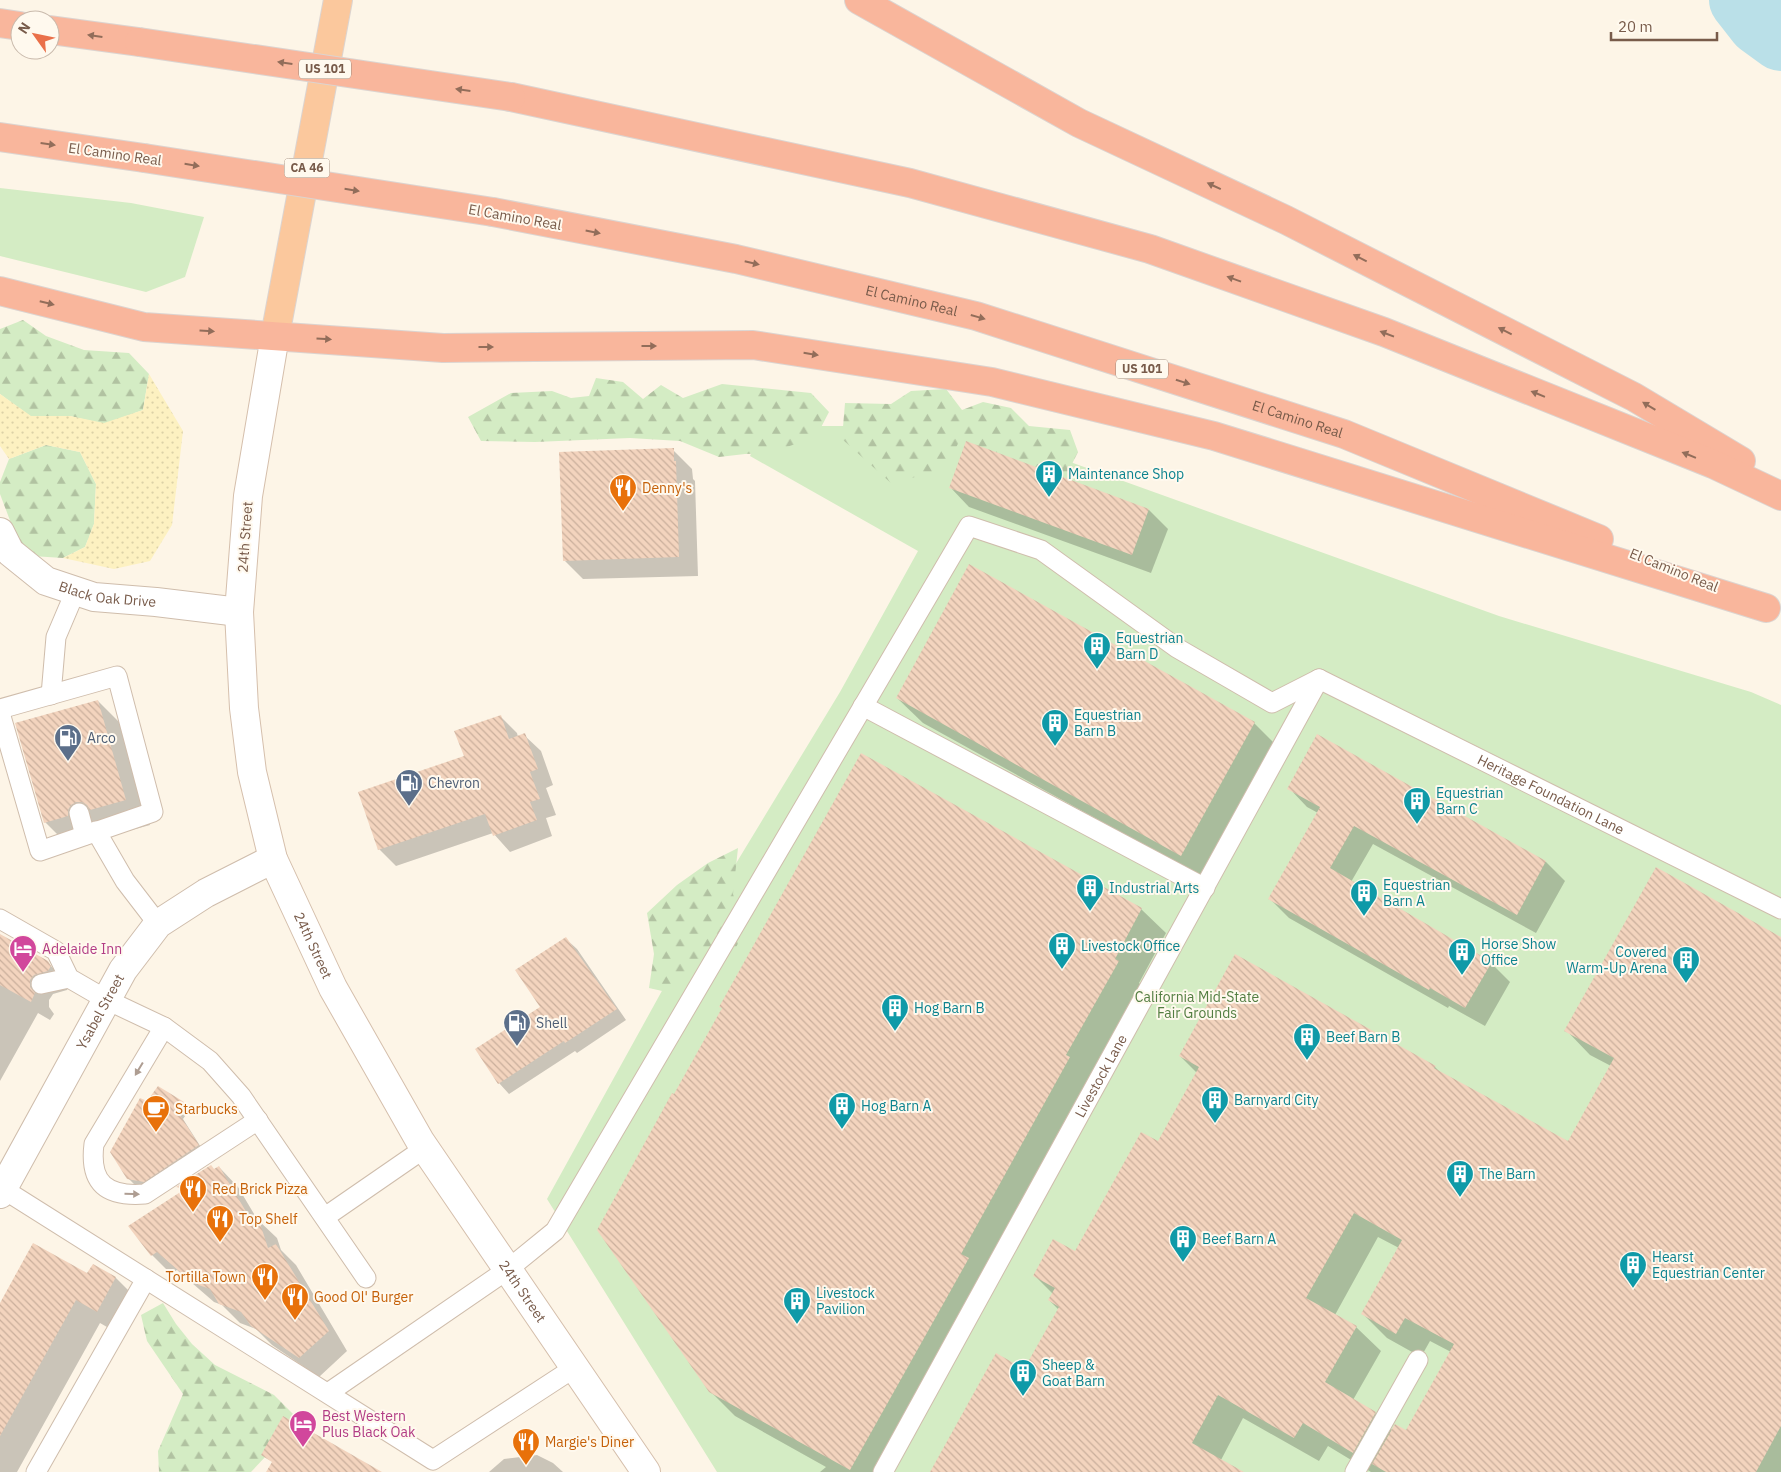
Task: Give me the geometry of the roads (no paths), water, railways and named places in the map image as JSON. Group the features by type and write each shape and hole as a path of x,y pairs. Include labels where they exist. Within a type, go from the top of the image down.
{"highway":[{"name":"CA 46","path":"276,336 338,0"},
{"path":"858,0 1079,123 1286,220 1634,397 1781,485"},
{"name":"US 101","path":"60,31 511,97 910,182 1150,249 1384,332 1713,464 1781,496"},
{"name":"El Camino Real","path":"0,137 493,212 736,260 976,316 1344,434 1774,612"},
{"path":"0,291 144,327 443,348 753,345 992,382 1214,436 1774,612"}],"main road":[{"name":"24th Street","path":"276,336 248,496 240,612 244,708 252,772 273,859 333,988 425,1148 646,1472"},
{"name":"Black Oak Drive","path":"0,532 10,552 46,581 94,596 240,612"},
{"name":"Ysabel Street","path":"2,1192 123,970 158,924 206,893 273,859"}],"lane":[{"path":"328,1393 507,1270 555,1231 969,526 1041,550 1177,648 1272,703 1319,679"},
{"path":"50,701 56,636 76,590"},
{"path":"0,709 50,701 117,676 153,812 40,851 0,713"},
{"name":"Livestock Lane","path":"883,1472 1319,679"},
{"name":"Heritage Foundation Lane","path":"1319,679 1781,909"},
{"path":"863,706 1205,888"},
{"path":"79,813 125,881 158,924"},
{"path":"0,920 56,951 69,978 107,1000 164,1027 210,1061 241,1096 366,1278"},
{"path":"41,984 69,978"},
{"path":"164,1027 94,1144 92,1158 95,1173 102,1184 113,1193 145,1194 258,1120"},
{"path":"325,1217 425,1148"},
{"path":"2,1192 146,1279 328,1393 434,1466 574,1368"},
{"path":"36,1472 146,1279"},
{"path":"1355,1472 1418,1360"}],"waterway":[{"path":"1741,0 1759,23 1781,39"}],"place":[{"name":"Maintenance Shop","path":"1049,498"},
{"name":"Denny's","path":"623,512"},
{"name":"Equestrian Barn D","path":"1097,670"},
{"name":"Equestrian Barn B","path":"1055,747"},
{"name":"Arco","path":"68,762"},
{"name":"Chevron","path":"409,807"},
{"name":"Equestrian Barn C","path":"1417,825"},
{"name":"Industrial Arts","path":"1090,912"},
{"name":"Equestrian Barn A","path":"1364,917"},
{"name":"Livestock Office","path":"1062,970"},
{"name":"Adelaide Inn","path":"23,973"},
{"name":"Horse Show Office","path":"1462,976"},
{"name":"Covered Warm-Up Arena","path":"1686,984"},
{"name":"Hog Barn B","path":"895,1032"},
{"name":"Shell","path":"517,1047"},
{"name":"Beef Barn B","path":"1307,1061"},
{"name":"Barnyard City","path":"1215,1124"},
{"name":"Hog Barn A","path":"842,1130"},
{"name":"Starbucks","path":"156,1133"},
{"name":"The Barn","path":"1460,1198"},
{"name":"Red Brick Pizza","path":"193,1213"},
{"name":"Top Shelf","path":"220,1243"},
{"name":"Beef Barn A","path":"1183,1263"},
{"name":"Hearst Equestrian Center","path":"1633,1289"},
{"name":"Tortilla Town","path":"265,1301"},
{"name":"Good Ol' Burger","path":"295,1321"},
{"name":"Livestock Pavilion","path":"797,1325"},
{"name":"Sheep & Goat Barn","path":"1023,1397"},
{"name":"Best Western Plus Black Oak","path":"303,1448"},
{"name":"Margie's Diner","path":"526,1466"}],"park label":[{"name":"California Mid-State Fair Grounds","path":"1197,1006"}]}
